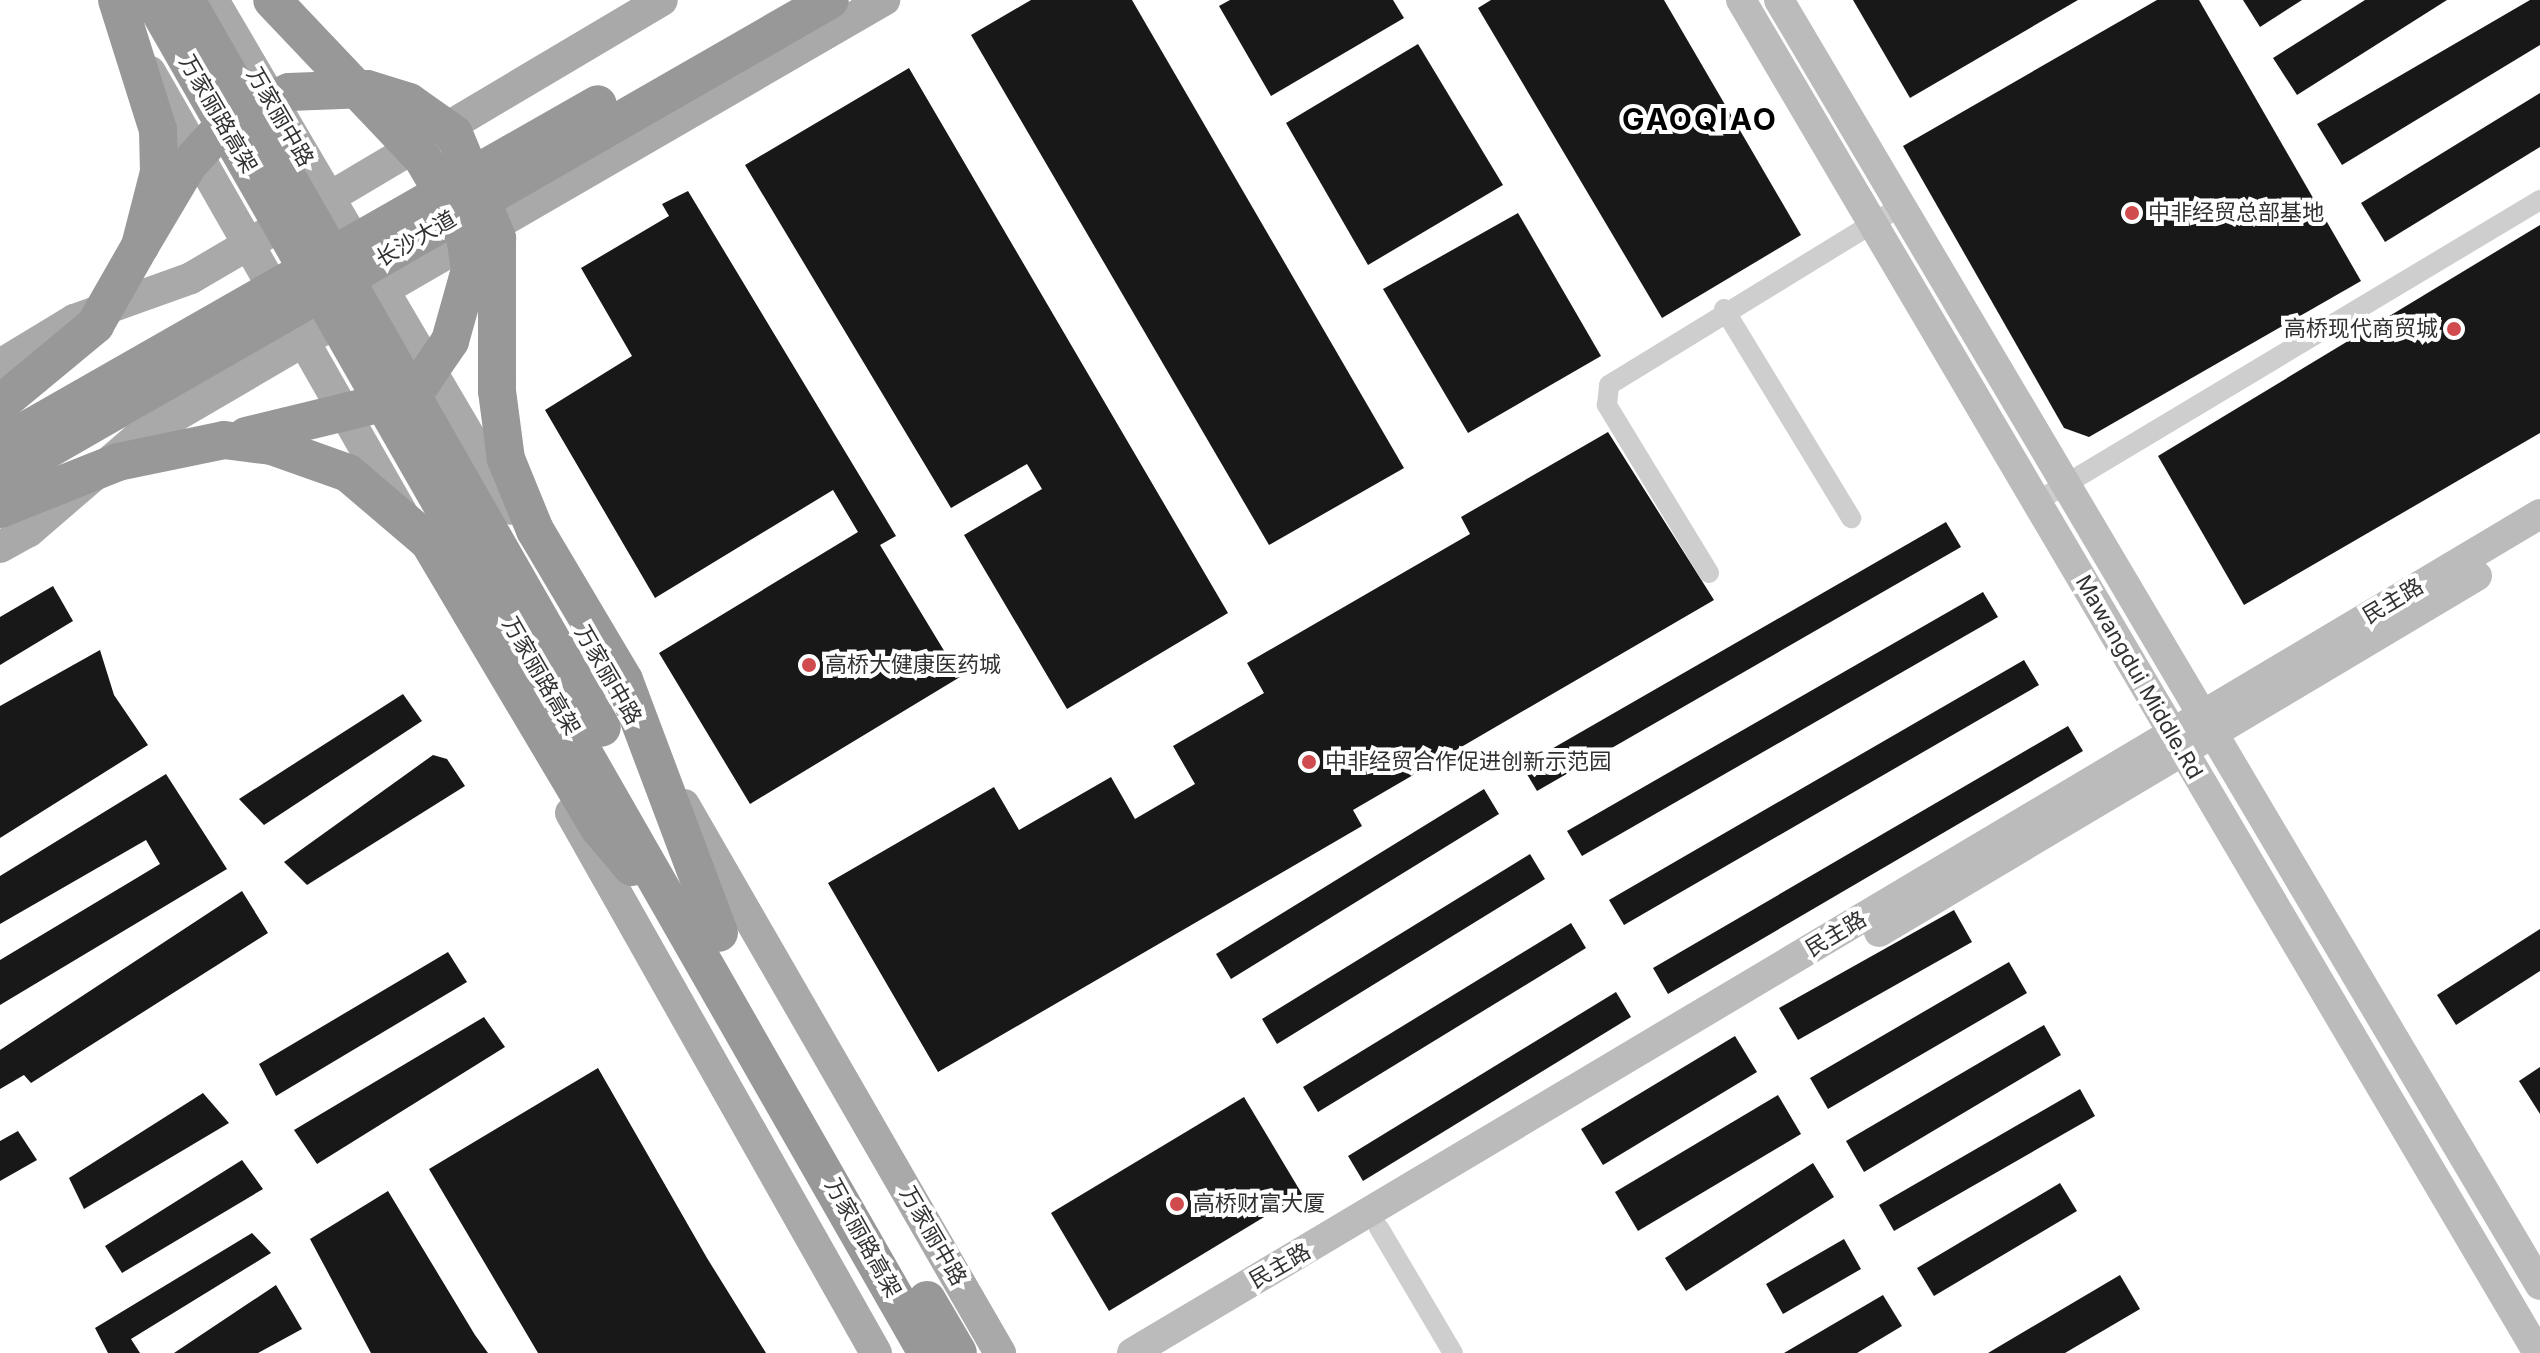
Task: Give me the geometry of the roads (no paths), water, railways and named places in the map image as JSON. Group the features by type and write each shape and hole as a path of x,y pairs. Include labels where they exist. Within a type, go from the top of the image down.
{"highway":[{"path":"117,0 158,130 159,172 140,246"},
{"name":"万家丽路高架","path":"153,0 708,939 958,1353"},
{"name":"万家丽路高架","path":"186,0 708,939 927,1353"},
{"path":"0,509 118,462 399,399 450,341 470,270 464,229 423,159 272,0"},
{"name":"长沙大道","path":"0,445 782,0"},
{"name":"长沙大道","path":"0,477 830,0"},
{"path":"0,404 95,325 188,165 218,132 243,112 289,92 367,89 409,102 454,134 497,238 497,391 506,459 535,530 624,680 708,939"},
{"path":"224,440 272,446 348,473 429,542 599,828 708,939"}],"main road":[{"path":"109,0 876,1353"},
{"name":"万家丽中路","path":"213,0 328,199 384,288 1000,1353"},
{"path":"0,365 74,320 191,278 662,0"},
{"path":"0,547 29,531 136,439 305,342 384,288 884,0"}],"street":[{"name":"Mawangdui Middle.Rd","path":"1741,0 2538,1353"},
{"name":"Mawangdui Middle.Rd","path":"1779,0 2205,726 2540,1285"},
{"path":"2036,502 2540,200"},
{"path":"1709,573 1605,394 1623,371 1899,207"},
{"path":"1724,309 1851,518"},
{"name":"民主路","path":"2205,726 2540,514"},
{"name":"民主路","path":"1132,1353 2177,742 2540,537"},
{"name":"民主路","path":"1168,1353 2177,742"},
{"path":"1379,1228 1453,1353"}],"place":[{"name":"中非经贸总部基地","path":"2132,213"},
{"name":"高桥现代商贸城","path":"2454,329"},
{"name":"高桥大健康医药城","path":"809,665"},
{"name":"中非经贸合作促进创新示范园","path":"1309,762"},
{"name":"高桥财富大厦","path":"1177,1204"}],"district":[{"name":"GAOQIAO","path":"1700,119"}]}
